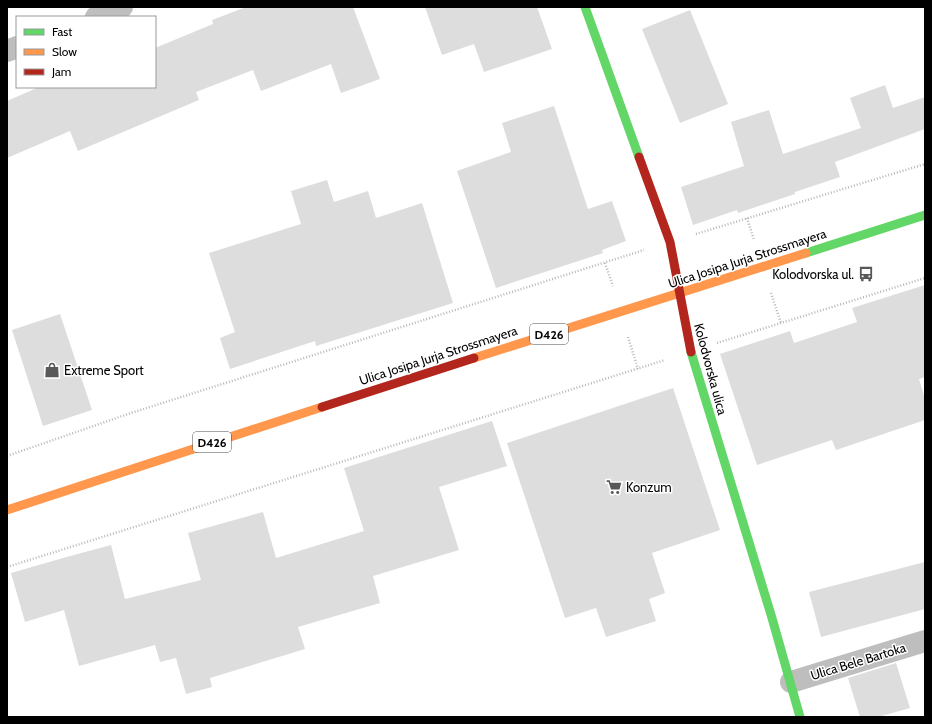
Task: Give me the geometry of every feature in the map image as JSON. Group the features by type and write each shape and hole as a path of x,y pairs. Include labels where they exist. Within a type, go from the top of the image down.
{"main road":[{"name":"Kolodvorska ulica","path":"584,7 670,242 691,352 791,682 800,717"},
{"name":"Ulica Josipa Jurja Strossmayera","path":"7,510 318,408 925,215"}],"street":[{"path":"99,16 122,7"},
{"name":"Ulica Bele Bartoka","path":"791,682 925,641"}],"path":[{"path":"7,456 131,413 670,242 925,164"},
{"path":"7,567 925,278"}],"building":[{"path":"246,7 353,7 380,79 341,93 331,64 261,91 253,70 196,92 199,100 78,151 70,131 7,158 7,101 37,88 156,88 156,48 213,24 212,20"},
{"path":"425,7 537,7 552,49 484,72 474,44 442,55"},
{"path":"690,10 728,104 680,123 642,29"},
{"path":"885,85 893,108 925,97 925,129 835,162 840,177 738,213 737,210 693,225 681,187 744,166 731,122 769,110 783,154 861,128 850,98"},
{"path":"554,106 588,209 612,201 626,241 602,250 603,253 496,288 457,171 511,152 502,123"},
{"path":"327,180 334,202 368,191 376,218 422,203 453,303 316,346 315,341 230,369 220,338 235,332 209,253 301,224 291,191"},
{"path":"925,285 925,377 919,379 925,399 925,420 836,450 832,440 757,465 720,354 790,331 794,343 857,322 852,308"},
{"name":"Extreme Sport","path":"60,314 92,410 43,426 12,330"},
{"name":"Konzum","path":"673,388 720,530 652,553 665,593 649,599 656,621 606,637 596,608 565,618 507,443"},
{"path":"492,421 507,466 439,487 459,550 373,576 380,603 298,627 305,649 210,678 212,687 186,694 176,658 160,662 155,645 79,666 64,610 25,622 11,573 111,545 125,599 201,580 188,533 263,512 276,558 364,531 344,468"},
{"path":"925,562 925,609 821,637 809,592"},
{"path":"896,663 910,708 878,717 860,717 848,678"}],"traffic: fast":[{"path":"585,7 639,157"},
{"path":"806,253 925,215"},
{"path":"691,352 772,618 800,717"}],"traffic: slow":[{"path":"474,358 806,253"},
{"path":"7,510 322,407"}],"traffic: jam":[{"path":"639,157 670,242 691,352"},
{"path":"322,407 474,358"}],"place":[{"name":"Kolodvorska ul.","path":"866,274"},
{"name":"Extreme Sport","path":"52,370"},
{"name":"Konzum","path":"614,487"}]}
